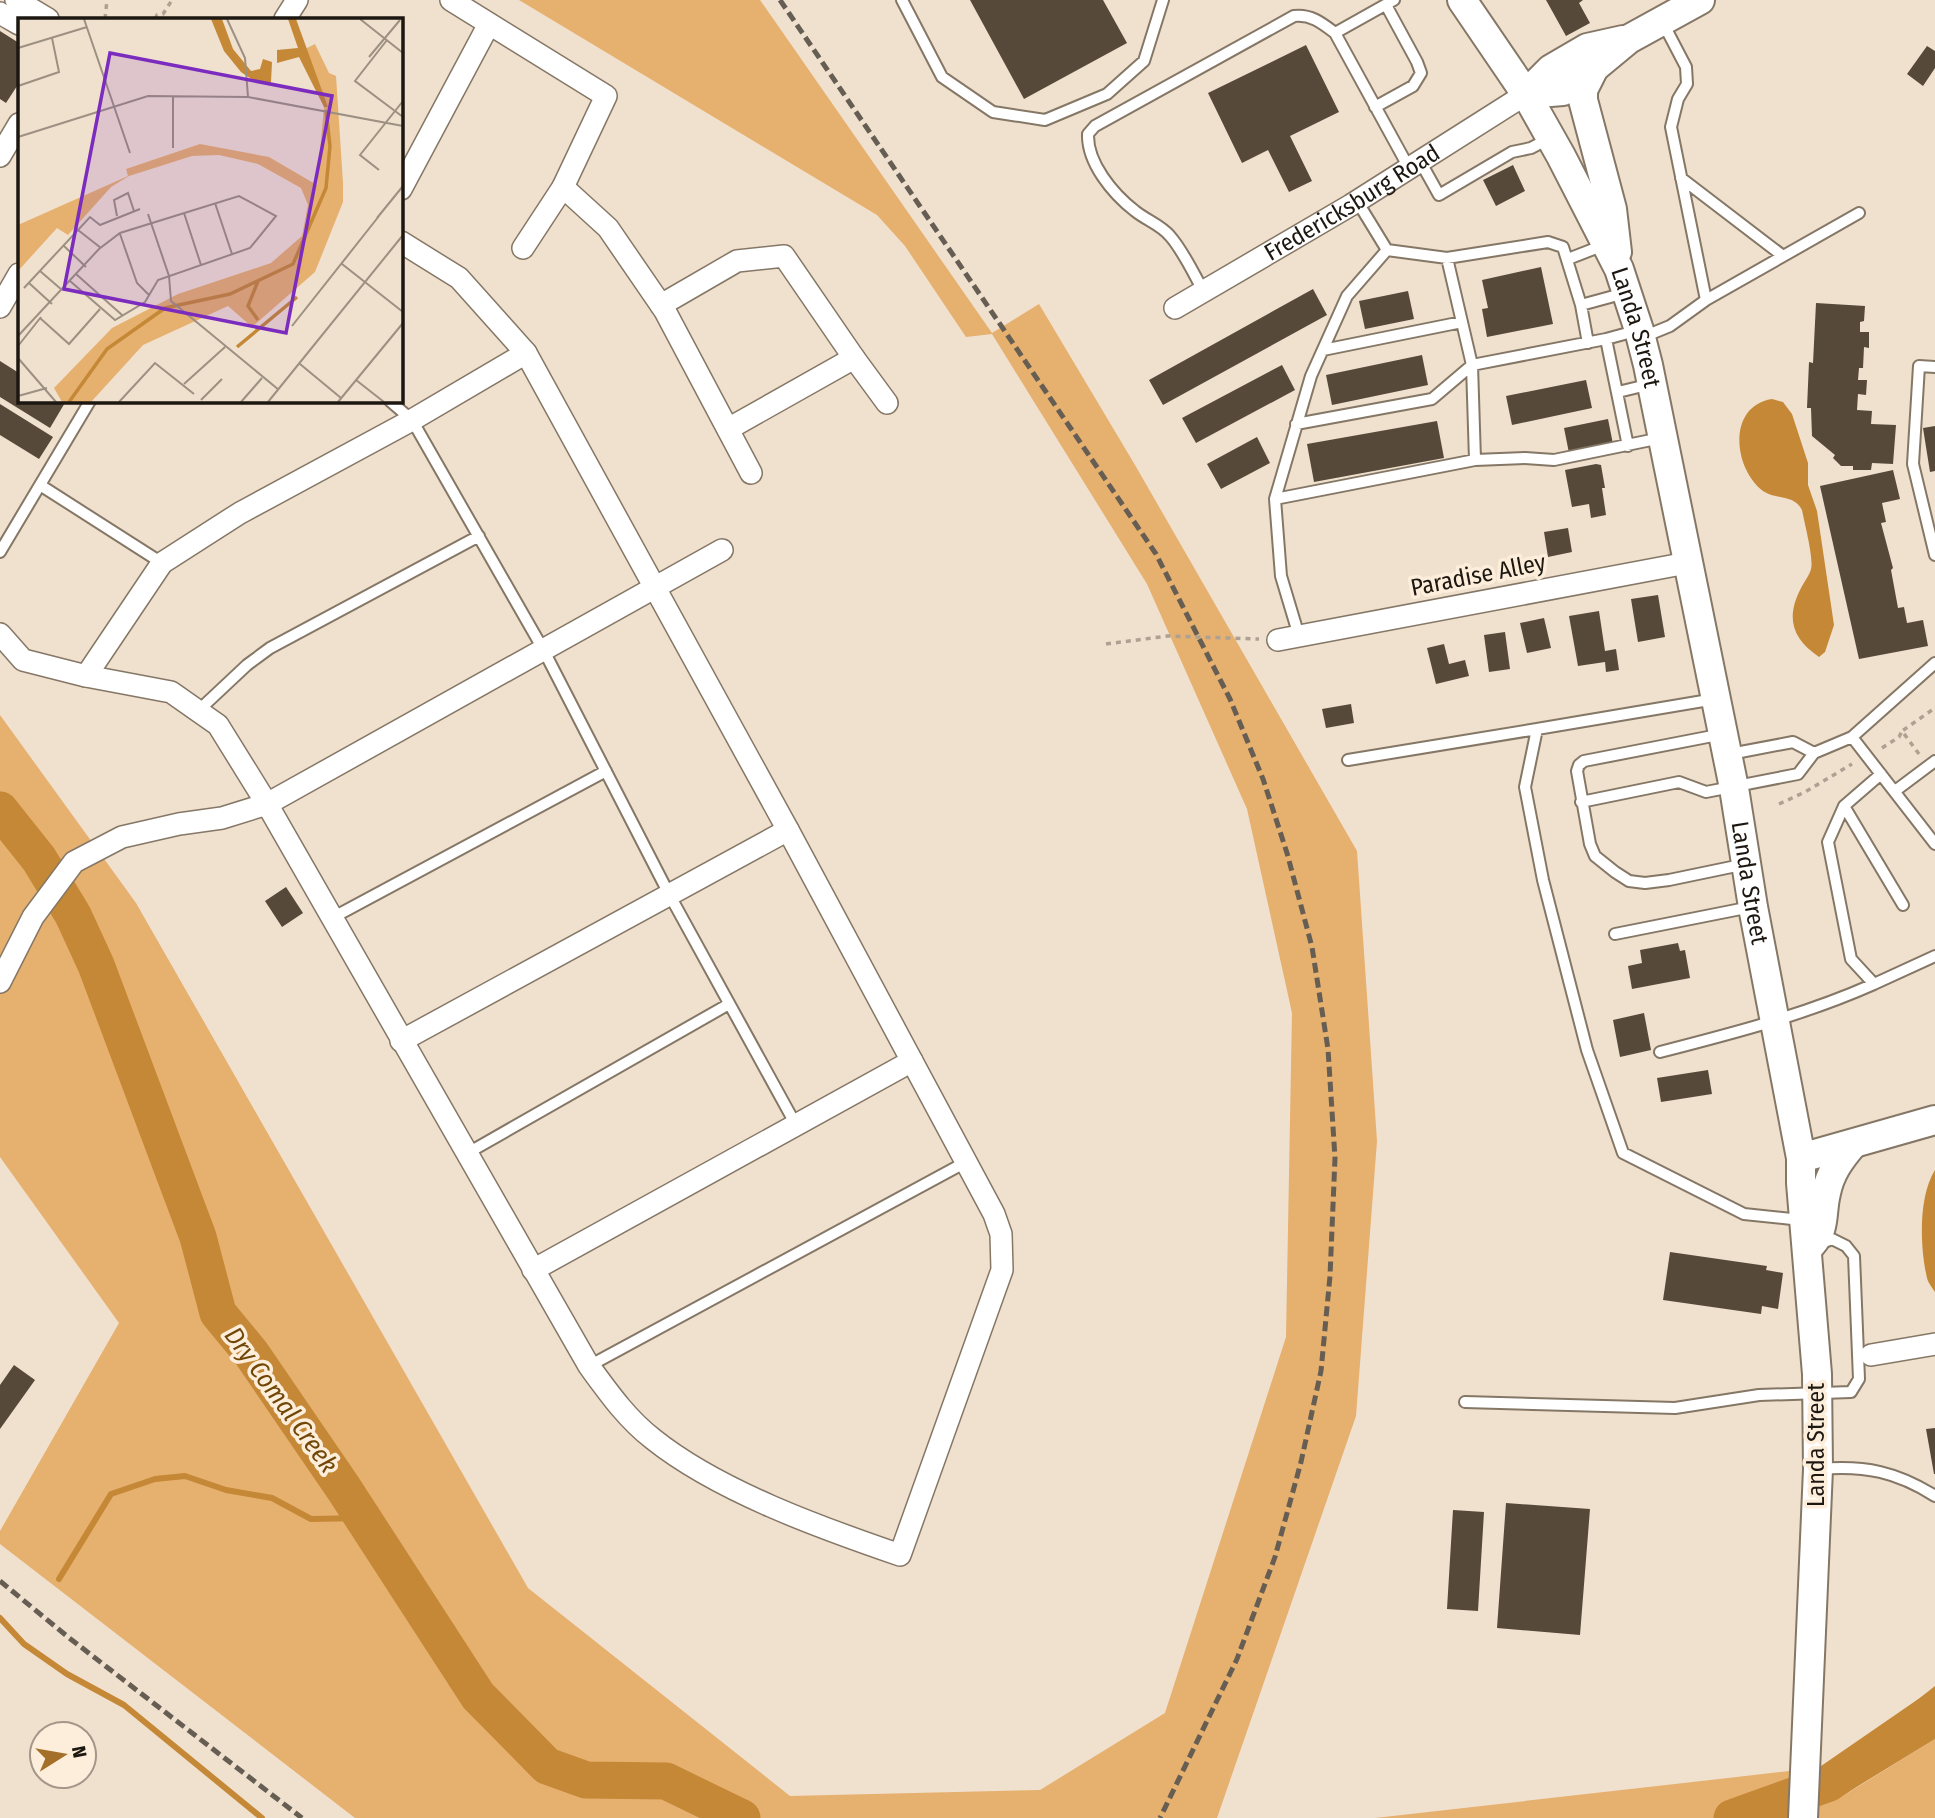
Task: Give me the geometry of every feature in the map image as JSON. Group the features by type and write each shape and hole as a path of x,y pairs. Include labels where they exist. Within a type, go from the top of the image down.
{"main road":[{"name":"Landa Street","path":"1462,0 1525,94 1617,262 1640,334 1734,788 1753,907 1801,1158 1817,1394 1818,1469 1803,1818"},
{"name":"Fredericksburg Road","path":"1525,94 1563,90 1629,39 1700,0"},
{"name":"Fredericksburg Road","path":"1525,94 1551,69 1587,48 1629,39"},
{"path":"1594,68 1583,90 1583,100 1607,187 1617,262"},
{"path":"1801,1158 1935,1119"},
{"path":"1806,1250 1820,1235 1825,1195 1834,1167 1853,1144"}],"street":[{"path":"16,0 46,18"},
{"path":"286,18 297,0"},
{"path":"451,0 606,96 563,187 523,248"},
{"path":"0,13 18,23"},
{"path":"402,187 489,24"},
{"name":"Fredericksburg Road","path":"1175,308 1357,201 1525,94"},
{"path":"0,156 18,126"},
{"path":"563,187 608,228 661,305 751,473"},
{"path":"0,634 23,660 86,676 171,692 218,725 267,804 589,1366 613,1400 652,1438 699,1470 828,1528 900,1555 1002,1270 1001,1234 994,1214 788,830 526,353 459,278 402,243"},
{"path":"661,305 737,261 783,256 887,403"},
{"path":"0,307 18,276"},
{"path":"86,676 162,563 240,513 412,420 526,353"},
{"path":"728,429 854,358"},
{"path":"0,982 33,917 74,862 122,837 222,818 267,804 722,550"},
{"name":"Paradise Alley","path":"1288,638 1687,563"},
{"path":"401,1041 788,830"},
{"path":"533,1270 912,1061"},
{"path":"1871,1354 1935,1344"}],"lane":[{"path":"902,0 942,77 993,113 1045,120 1107,94 1144,61 1163,0"},
{"path":"1335,33 1390,2 1421,73 1413,86 1375,107"},
{"path":"1204,292 1169,234 1136,212 1116,194 1087,145 1088,134 1095,126 1294,16 1311,17 1335,33 1375,107 1438,195 1512,152 1531,148 1550,137"},
{"path":"1663,22 1686,67 1686,84 1678,99 1671,127 1706,300"},
{"path":"1681,178 1783,256"},
{"path":"1357,201 1387,250"},
{"path":"1296,424 1432,399 1472,365 1670,326 1706,300 1859,213"},
{"path":"1387,250 1447,258 1548,242 1563,247 1581,304 1588,343"},
{"path":"1288,638 1275,499 1311,376 1323,349 1348,296 1387,250"},
{"path":"1447,258 1472,365 1475,460"},
{"path":"1568,258 1617,262"},
{"path":"1581,304 1617,262"},
{"path":"1323,349 1462,322"},
{"path":"1606,339 1628,446"},
{"path":"1935,367 1919,366 1913,464 1935,555"},
{"path":"1618,392 1651,384"},
{"path":"0,552 89,402"},
{"path":"391,402 412,420 543,649 669,894 796,1125"},
{"path":"1275,499 1475,460 1554,460 1663,438"},
{"path":"40,485 162,563"},
{"path":"198,711 247,665 270,648 478,536"},
{"path":"1581,802 1679,782 1706,792 1798,774 1814,753 1852,737 1935,663"},
{"path":"1348,760 1715,699"},
{"path":"1537,729 1525,787 1543,880 1587,1050 1623,1153 1744,1214 1804,1220"},
{"path":"1852,737 1935,844"},
{"path":"1746,864 1669,880 1645,883 1629,881 1595,856 1581,802 1577,771 1579,765 1584,761 1725,744 1793,742 1814,753"},
{"path":"1895,791 1935,761"},
{"path":"332,918 606,771"},
{"path":"1874,984 1851,959 1828,842 1844,806 1881,774"},
{"path":"1844,806 1903,905"},
{"path":"1615,934 1753,907"},
{"path":"1660,1052 1775,1022 1828,1004 1935,956"},
{"path":"466,1154 729,1004"},
{"path":"589,1366 966,1162"},
{"path":"1465,1402 1675,1408 1759,1395 1851,1392 1859,1379 1854,1256 1846,1246 1832,1240 1806,1250"},
{"path":"1818,1469 1849,1466 1881,1470 1935,1496"}],"path":[{"path":"105,18 107,0"},
{"path":"156,18 157,15 163,15 172,0"},
{"path":"1106,644 1168,636 1288,638"},
{"path":"1882,748 1935,708"},
{"path":"1902,731 1919,754"},
{"path":"1779,804 1852,764"}],"shaded area":[{"path":"519,0 760,0 992,333 1039,304 1357,851 1377,1141 1356,1416 1217,1818 355,1818 0,1544 0,1531 119,1323 0,1157 0,715 136,903 528,1588 790,1796 1040,1790 1165,1713 1286,1337 1292,1013 1247,809 1147,584 992,334 966,337 905,246 877,215"},
{"path":"1772,399 1783,402 1792,414 1808,463 1808,485 1817,511 1834,625 1825,652 1819,657 1802,642 1793,618 1796,599 1812,564 1802,510 1790,499 1763,491 1745,468 1741,454 1741,425 1747,413 1757,404"},
{"path":"1935,1170 1935,1292 1927,1278 1922,1223 1929,1181"},
{"path":"1935,1686 1935,1739 1840,1797 1834,1766"},
{"path":"1935,1739 1935,1818 1375,1818 1834,1766 1841,1797"}],"building":[{"path":"970,0 1103,0 1127,43 1024,99"},
{"path":"1546,0 1583,0 1579,3 1590,23 1566,36"},
{"path":"0,31 18,42 18,85 6,103 0,99"},
{"path":"1306,45 1339,112 1290,136 1312,181 1289,192 1268,150 1242,163 1208,93"},
{"path":"1927,46 1935,51 1935,68 1923,86 1907,74"},
{"path":"1513,165 1525,191 1496,206 1483,180"},
{"path":"1541,267 1553,324 1487,337 1482,309 1488,308 1482,280"},
{"path":"1313,289 1327,315 1163,405 1149,380"},
{"path":"1408,291 1414,319 1365,329 1359,301"},
{"path":"1816,303 1865,306 1860,332 1869,332 1869,348 1864,347 1863,368 1859,368 1858,380 1867,380 1866,395 1858,394 1857,410 1872,411 1871,424 1896,425 1893,464 1872,463 1871,470 1853,470 1853,466 1841,466 1833,458 1835,455 1812,436 1811,408 1807,408 1809,362 1813,363"},
{"path":"1422,355 1428,385 1332,405 1326,375"},
{"path":"0,361 18,372 18,402 65,402 50,428 0,397"},
{"path":"1282,365 1295,390 1196,443 1182,418"},
{"path":"1586,380 1592,408 1512,425 1506,396"},
{"path":"0,404 53,437 39,459 0,435"},
{"path":"1608,419 1613,444 1569,453 1564,428"},
{"path":"1437,421 1444,458 1314,482 1307,444"},
{"path":"1935,426 1935,471 1930,472 1923,428"},
{"path":"1257,437 1270,463 1221,489 1207,464"},
{"path":"1601,465 1606,515 1591,518 1589,504 1572,507 1565,470"},
{"path":"1893,470 1900,499 1882,503 1886,522 1881,523 1893,568 1891,570 1898,608 1904,607 1907,623 1923,620 1928,646 1859,659 1820,486"},
{"path":"1568,528 1572,552 1548,557 1544,532"},
{"path":"1658,595 1665,637 1638,642 1631,599"},
{"path":"1599,611 1605,651 1616,649 1619,670 1606,672 1605,662 1578,666 1569,616"},
{"path":"1544,618 1551,648 1527,653 1520,623"},
{"path":"1505,632 1510,669 1489,672 1484,635"},
{"path":"1444,644 1449,664 1465,660 1469,676 1436,684 1427,648"},
{"path":"1351,704 1354,723 1326,728 1322,709"},
{"path":"286,887 303,913 282,927 265,901"},
{"path":"1678,943 1680,951 1685,950 1690,978 1632,989 1628,966 1642,963 1640,950"},
{"path":"1644,1013 1651,1050 1620,1057 1613,1020"},
{"path":"1708,1070 1712,1094 1661,1102 1657,1078"},
{"path":"1670,1252 1767,1266 1766,1270 1783,1273 1778,1309 1762,1306 1761,1314 1663,1300"},
{"path":"14,1365 35,1380 0,1429 0,1385"},
{"path":"1935,1428 1935,1474 1934,1474 1926,1429"},
{"path":"1506,1503 1590,1509 1580,1635 1497,1628"},
{"path":"1453,1510 1484,1512 1478,1611 1447,1609"}],"waterway":[{"name":"Dry Comal Creek","path":"0,810 39,859 73,915 96,965 198,1237 218,1313 251,1353 344,1489 478,1696 547,1766 586,1780 666,1781 742,1818"},
{"path":"59,1579 111,1494 155,1479 185,1476 226,1490 272,1498 311,1519 364,1518"},
{"path":"0,1618 24,1644 67,1674 124,1705 262,1818"},
{"name":"Dry Comal Creek","path":"1732,1818 1829,1783 1935,1710"}],"railway":[{"path":"780,0 1156,554 1230,699 1263,779 1287,853 1312,947 1328,1049 1335,1158 1330,1276 1321,1371 1301,1462 1275,1557 1237,1659 1160,1818"},
{"path":"0,1581 302,1818"}]}
